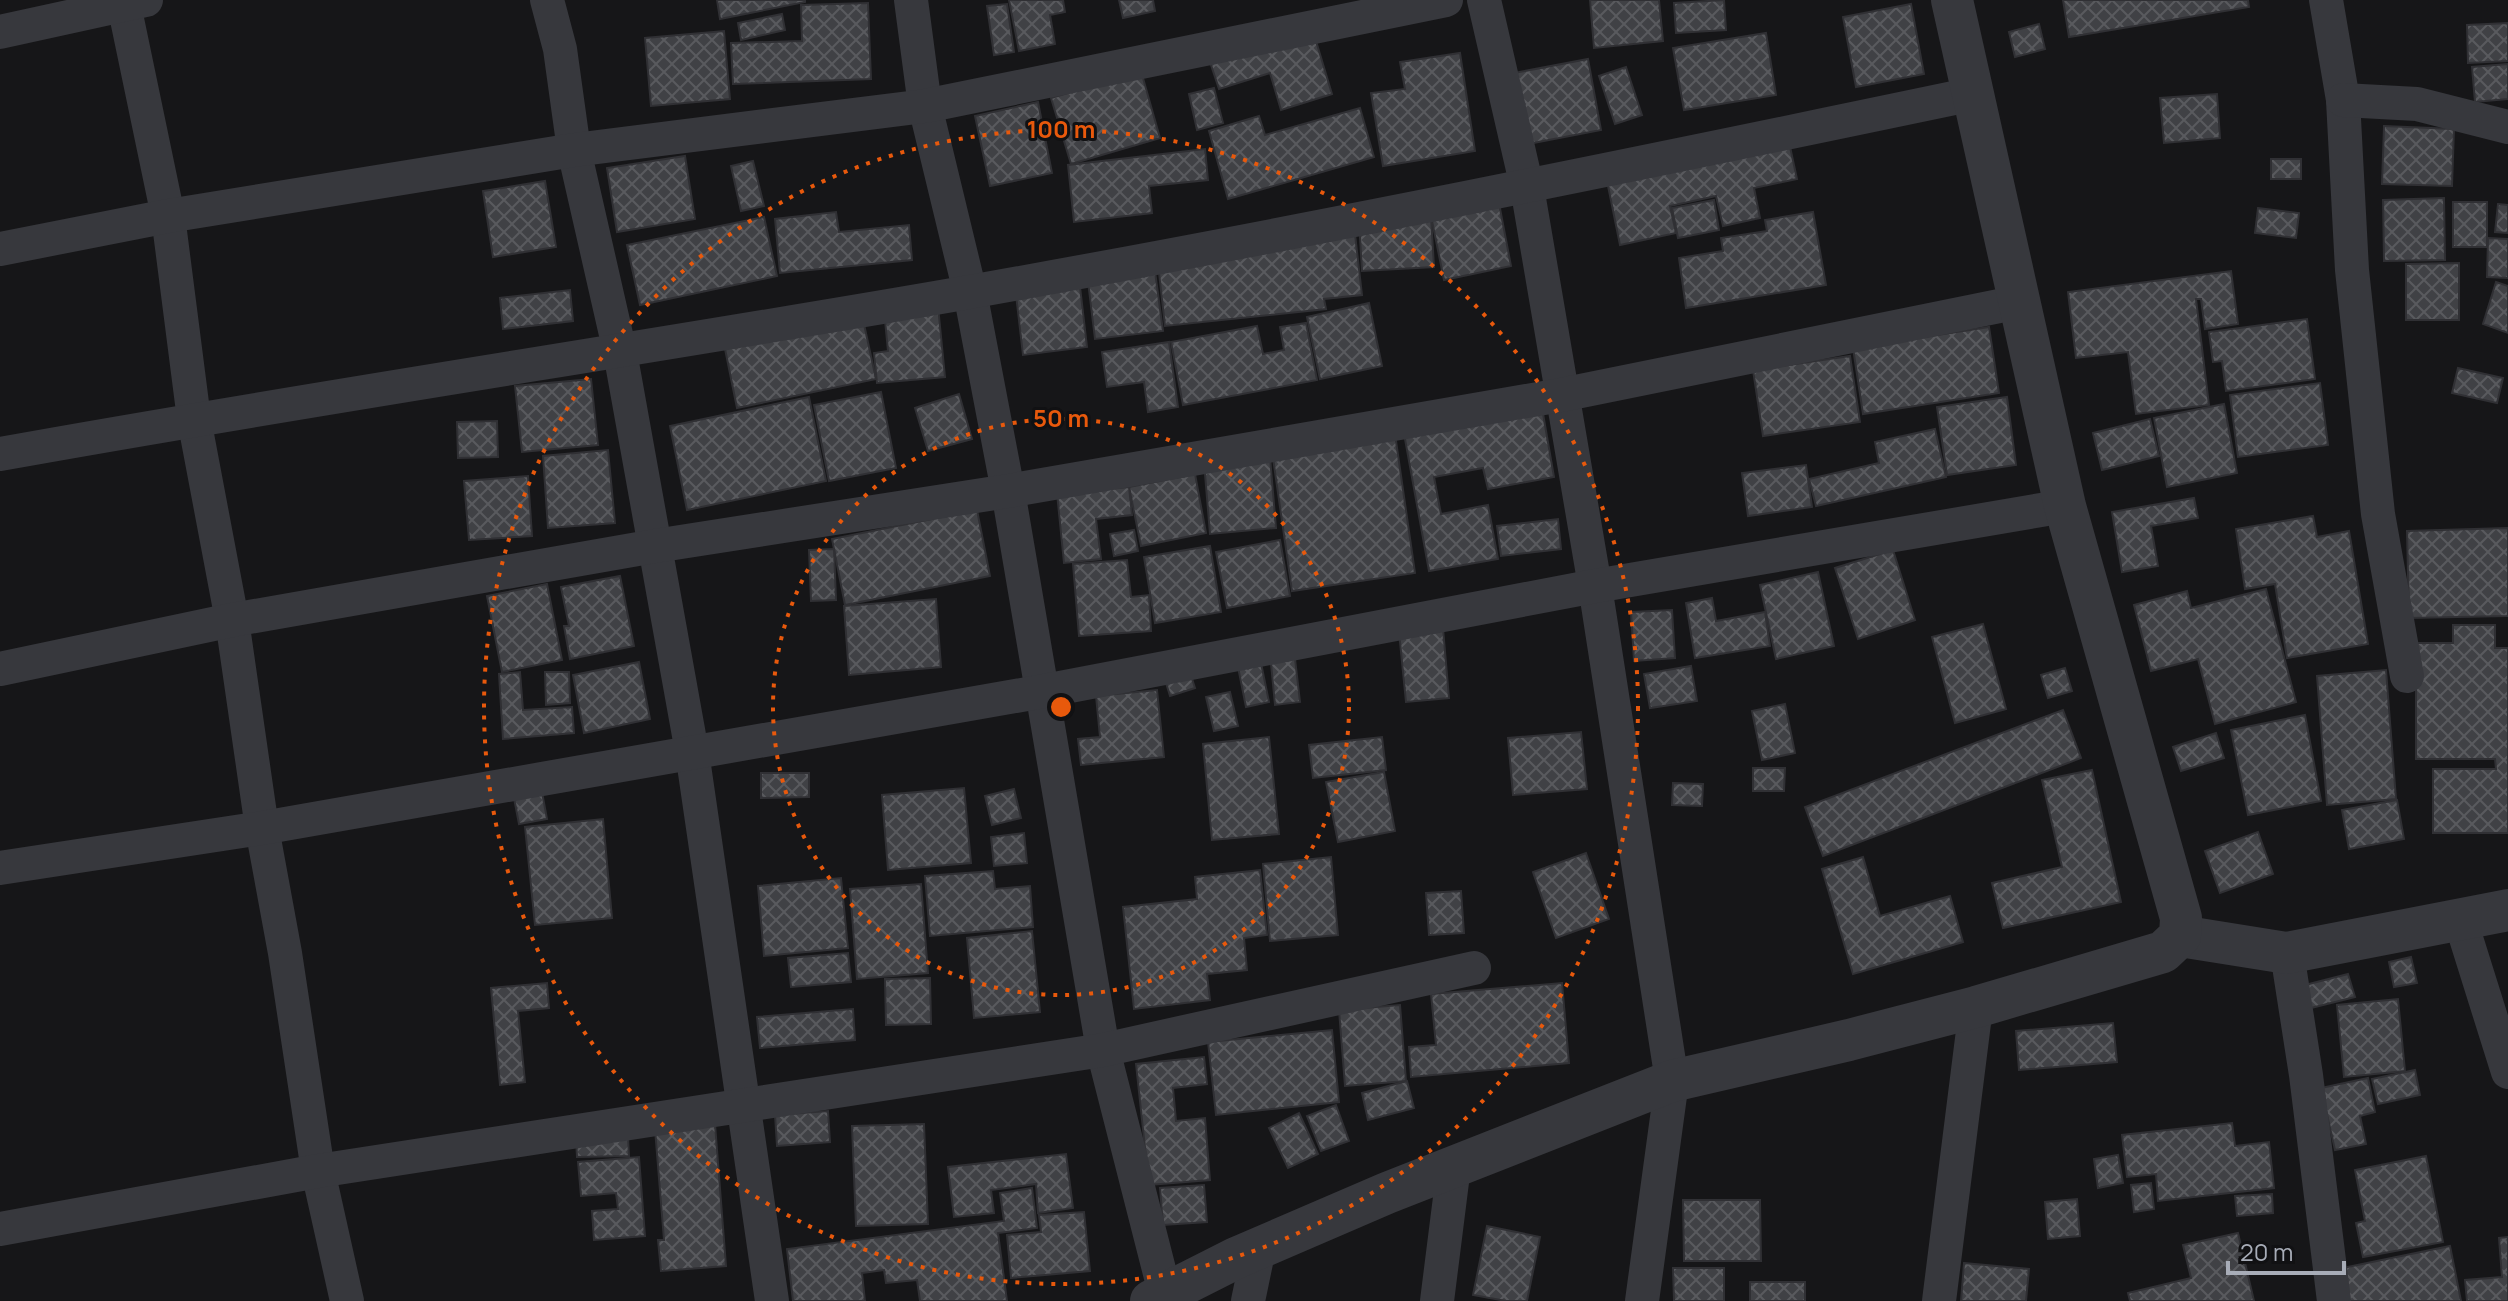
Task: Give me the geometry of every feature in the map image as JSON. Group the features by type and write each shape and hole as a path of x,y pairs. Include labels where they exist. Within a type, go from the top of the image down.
{"street":[{"path":"547,0 560,49 574,150 620,352 692,752 772,1301"},
{"path":"911,0 925,106 970,292 1008,491 1103,1050 1158,1297 1259,1248 1454,1166 1672,1081 1976,1007 2163,952 2180,936 2181,918 2065,506 1952,0"},
{"path":"0,249 168,216 574,150 925,106 1446,0"},
{"path":"1484,0 1527,187 1595,586 1672,1081 1642,1301"},
{"path":"2326,0 2343,100 2352,270 2376,499 2407,676"},
{"path":"0,32 131,2 168,216 194,419 232,620 262,828 285,953 318,1171 347,1301"},
{"path":"0,454 194,419 620,352 970,292 1527,187 1973,94"},
{"path":"2343,100 2417,104 2508,127"},
{"path":"0,669 232,620 1561,395 2019,302"},
{"path":"0,868 262,828 1044,691 1595,586 2065,506"},
{"path":"2180,936 2287,953 2508,910"},
{"path":"2460,919 2508,1072"},
{"path":"2287,953 2306,1075 2334,1301"},
{"path":"0,1229 318,1171 1103,1050 1474,968"},
{"path":"1939,1301 1976,1007"},
{"path":"1437,1301 1454,1166"},
{"path":"1248,1301 1259,1248"}],"building":[{"path":"717,0 805,0 805,2 720,19"},
{"path":"1009,0 1063,0 1065,12 1050,15 1055,44 1019,51"},
{"path":"1119,0 1153,0 1155,11 1123,18"},
{"path":"1590,0 1659,0 1663,41 1594,48"},
{"path":"1724,0 1726,30 1676,33 1674,3"},
{"path":"2063,0 2248,0 2249,7 2069,37"},
{"path":"868,3 871,79 733,84 731,43 802,41 801,5"},
{"path":"1007,4 1014,52 994,55 987,6"},
{"path":"1911,4 1924,74 1856,87 1843,17"},
{"path":"782,14 785,30 741,40 738,23"},
{"path":"2508,23 2508,61 2468,63 2467,25"},
{"path":"2039,24 2045,49 2015,57 2009,32"},
{"path":"724,31 730,99 651,106 645,38"},
{"path":"1313,31 1332,94 1281,110 1270,73 1219,89 1210,62"},
{"path":"1766,33 1776,95 1684,110 1673,48"},
{"path":"1460,53 1475,151 1383,166 1371,93 1405,89 1400,62"},
{"path":"1588,59 1601,130 1528,144 1514,73"},
{"path":"2508,64 2508,99 2475,102 2472,67"},
{"path":"1626,67 1642,115 1615,124 1599,76"},
{"path":"1141,71 1160,138 1071,164 1051,98"},
{"path":"1214,88 1223,123 1197,130 1189,94"},
{"path":"2217,94 2220,138 2164,143 2160,98"},
{"path":"1038,102 1052,173 990,186 975,116"},
{"path":"1360,108 1374,157 1228,199 1209,131 1259,116 1265,135"},
{"path":"2384,126 2454,129 2452,186 2382,184"},
{"path":"1789,142 1797,179 1754,188 1760,218 1723,226 1716,196 1670,206 1676,233 1620,245 1607,181"},
{"path":"1205,149 1208,180 1149,186 1152,213 1074,222 1068,165"},
{"path":"685,156 695,219 617,232 607,168"},
{"path":"2271,159 2301,159 2301,179 2271,179"},
{"path":"753,161 764,206 741,211 731,166"},
{"path":"545,181 556,247 493,257 483,191"},
{"path":"1498,198 1511,266 1444,280 1430,211"},
{"path":"2444,198 2445,260 2384,261 2383,200"},
{"path":"1714,200 1719,230 1678,238 1672,208"},
{"path":"2453,202 2487,202 2487,247 2453,247"},
{"path":"2498,204 2508,205 2508,233 2495,232"},
{"path":"2258,208 2299,213 2296,238 2255,233"},
{"path":"836,212 839,232 909,225 912,260 780,273 775,219"},
{"path":"1813,212 1826,285 1686,308 1679,258 1723,251 1721,238 1767,231 1765,220"},
{"path":"1431,216 1434,267 1362,271 1359,221"},
{"path":"764,217 777,276 640,305 627,245"},
{"path":"1355,234 1362,295 1324,299 1326,309 1165,326 1157,255"},
{"path":"2488,238 2508,239 2508,278 2487,277"},
{"path":"2459,263 2459,320 2406,320 2406,264"},
{"path":"1154,264 1163,331 1095,339 1087,273"},
{"path":"2231,271 2238,324 2205,329 2201,299 2196,299 2209,405 2136,414 2128,352 2076,358 2068,292"},
{"path":"1079,278 1087,347 1023,355 1015,286"},
{"path":"2496,282 2508,286 2508,333 2483,324"},
{"path":"570,290 573,321 503,329 500,298"},
{"path":"1369,303 1382,366 1320,379 1307,317"},
{"path":"938,306 945,377 877,383 874,353 888,351 884,310"},
{"path":"862,315 876,379 737,408 724,344"},
{"path":"2307,319 2315,379 2226,391 2222,361 2213,362 2209,332"},
{"path":"1306,323 1317,380 1183,405 1171,342 1257,326 1263,354 1284,350 1280,327"},
{"path":"1989,327 1999,393 1863,414 1853,348"},
{"path":"1169,342 1178,407 1148,412 1144,382 1107,387 1102,352"},
{"path":"1850,356 1860,422 1763,436 1753,370"},
{"path":"2458,368 2503,378 2497,403 2452,393"},
{"path":"591,379 598,445 522,452 515,386"},
{"path":"2320,383 2328,445 2238,457 2230,395"},
{"path":"881,392 896,468 829,481 814,405"},
{"path":"959,394 972,439 928,451 915,408"},
{"path":"809,397 826,481 687,510 670,426"},
{"path":"2007,397 2016,465 1947,475 1937,407"},
{"path":"1541,402 1554,477 1488,489 1483,468 1434,477 1441,514 1488,505 1498,559 1429,571 1403,428"},
{"path":"2224,404 2237,473 2167,487 2154,418"},
{"path":"2150,419 2159,456 2102,470 2093,433"},
{"path":"497,421 498,457 458,458 457,422"},
{"path":"1935,429 1946,477 1816,506 1809,479 1879,463 1875,442"},
{"path":"1395,434 1415,573 1292,591 1272,451"},
{"path":"608,450 615,523 548,528 543,456"},
{"path":"1270,457 1276,528 1210,534 1204,462"},
{"path":"1806,465 1812,507 1748,516 1742,473"},
{"path":"1195,474 1206,533 1141,546 1129,487"},
{"path":"528,476 532,536 469,540 464,481"},
{"path":"1129,487 1132,515 1096,519 1101,559 1064,563 1057,493"},
{"path":"2194,498 2198,518 2151,526 2158,566 2122,572 2112,512"},
{"path":"977,510 990,576 845,605 832,539"},
{"path":"2313,516 2317,537 2349,531 2368,644 2287,658 2275,584 2245,589 2236,529"},
{"path":"1558,519 1561,549 1501,556 1497,526"},
{"path":"2508,528 2508,616 2409,618 2407,531"},
{"path":"1134,530 1138,551 1114,556 1110,534"},
{"path":"1280,540 1290,596 1227,608 1216,552"},
{"path":"1210,546 1221,612 1155,623 1144,557"},
{"path":"834,549 836,600 811,601 809,550"},
{"path":"1893,550 1915,620 1858,639 1835,568"},
{"path":"1127,560 1131,597 1149,595 1151,631 1079,636 1073,564"},
{"path":"1818,572 1834,646 1776,659 1760,585"},
{"path":"620,576 634,646 570,659 564,626 569,626 561,587"},
{"path":"547,584 562,660 502,672 487,596"},
{"path":"2266,589 2296,702 2215,724 2198,659 2151,671 2134,605 2187,591 2191,608"},
{"path":"1712,598 1716,621 1765,612 1770,646 1695,658 1686,603"},
{"path":"936,599 941,667 849,675 844,606"},
{"path":"1672,610 1675,658 1634,661 1631,612"},
{"path":"1983,624 2006,709 1955,723 1932,637"},
{"path":"2453,625 2495,625 2495,648 2508,648 2508,833 2433,833 2433,769 2496,769 2495,759 2416,759 2416,643 2453,643"},
{"path":"1443,628 1449,698 1406,702 1399,632"},
{"path":"1294,650 1300,702 1275,705 1270,653"},
{"path":"1260,658 1269,702 1246,707 1237,662"},
{"path":"639,662 650,719 584,733 573,675"},
{"path":"1188,666 1195,688 1170,696 1163,673"},
{"path":"1691,666 1697,701 1650,708 1644,674"},
{"path":"2065,668 2072,691 2048,698 2041,675"},
{"path":"2386,670 2396,799 2327,805 2317,676"},
{"path":"520,672 523,710 572,707 574,733 503,739 499,674"},
{"path":"545,672 569,672 570,703 546,705"},
{"path":"1157,690 1164,757 1081,765 1078,739 1100,737 1096,696"},
{"path":"1230,692 1238,726 1214,731 1206,697"},
{"path":"1785,704 1795,753 1762,760 1752,711"},
{"path":"2063,710 2081,758 1823,856 1805,807"},
{"path":"2305,715 2321,801 2248,815 2231,730"},
{"path":"1581,732 1587,789 1513,795 1508,738"},
{"path":"2216,733 2224,758 2181,771 2173,747"},
{"path":"1269,737 1279,834 1212,840 1203,744"},
{"path":"1382,737 1386,770 1313,778 1309,745"},
{"path":"1753,768 1785,768 1784,791 1753,791"},
{"path":"2092,770 2121,902 2003,928 1992,883 2062,867 2042,780"},
{"path":"1384,772 1395,831 1338,842 1326,782"},
{"path":"761,773 809,773 809,797 761,798"},
{"path":"1673,783 1703,784 1702,806 1672,805"},
{"path":"964,788 971,863 888,870 882,795"},
{"path":"1014,789 1021,818 992,825 985,796"},
{"path":"542,792 547,819 519,824 514,798"},
{"path":"2397,800 2404,839 2349,849 2342,810"},
{"path":"603,819 612,918 535,925 525,827"},
{"path":"2258,832 2273,874 2220,893 2205,851"},
{"path":"1024,833 1027,863 994,866 991,837"},
{"path":"1586,853 1609,919 1556,938 1533,872"},
{"path":"1331,857 1338,935 1270,941 1263,864"},
{"path":"1863,857 1880,916 1950,896 1963,942 1853,974 1822,869"},
{"path":"1260,870 1267,935 1244,938 1247,970 1207,974 1210,1000 1134,1009 1123,907 1197,899 1195,877"},
{"path":"993,871 995,889 1030,886 1033,927 930,936 925,876"},
{"path":"841,878 848,948 764,956 758,886"},
{"path":"921,884 928,973 857,979 850,889"},
{"path":"1461,891 1464,933 1429,935 1426,893"},
{"path":"1032,931 1040,1012 974,1018 967,938"},
{"path":"848,953 851,982 791,987 788,958"},
{"path":"2411,957 2417,983 2394,987 2389,962"},
{"path":"2348,974 2355,997 2311,1008 2305,985"},
{"path":"930,978 931,1024 886,1025 885,979"},
{"path":"547,983 549,1008 518,1011 525,1082 500,1085 491,988"},
{"path":"1562,983 1569,1063 1411,1077 1409,1047 1436,1045 1431,994"},
{"path":"2398,999 2405,1071 2344,1077 2337,1005"},
{"path":"1400,1005 1406,1081 1345,1086 1339,1010"},
{"path":"853,1009 855,1040 760,1048 757,1017"},
{"path":"2113,1023 2117,1062 2019,1070 2016,1031"},
{"path":"1332,1030 1339,1102 1216,1115 1208,1042"},
{"path":"1204,1057 1207,1084 1173,1088 1176,1121 1205,1118 1210,1180 1149,1185 1136,1064"},
{"path":"2415,1070 2420,1095 2378,1104 2372,1079"},
{"path":"2368,1078 2375,1112 2360,1116 2366,1144 2335,1150 2321,1088"},
{"path":"1407,1081 1414,1108 1368,1120 1362,1093"},
{"path":"1336,1105 1349,1141 1321,1151 1307,1116"},
{"path":"828,1111 830,1142 777,1146 775,1115"},
{"path":"1299,1113 1318,1154 1288,1168 1269,1128"},
{"path":"2232,1123 2235,1146 2269,1142 2274,1188 2158,1201 2156,1174 2127,1177 2122,1135"},
{"path":"715,1124 726,1266 661,1271 658,1240 664,1240 655,1129"},
{"path":"924,1124 928,1224 856,1226 852,1126"},
{"path":"628,1137 629,1156 577,1157 576,1139"},
{"path":"1066,1154 1073,1208 1038,1213 1036,1184 991,1190 994,1213 954,1217 948,1167"},
{"path":"2118,1155 2123,1183 2098,1188 2094,1159"},
{"path":"2426,1156 2443,1242 2363,1257 2356,1223 2365,1221 2355,1170"},
{"path":"639,1157 645,1236 594,1240 592,1211 618,1209 616,1193 581,1196 578,1162"},
{"path":"2151,1183 2154,1209 2134,1212 2131,1185"},
{"path":"1204,1185 1207,1222 1163,1225 1160,1188"},
{"path":"1032,1188 1037,1228 998,1233 1007,1301 920,1301 917,1280 886,1283 884,1270 862,1273 865,1301 793,1301 787,1249 1004,1221 1000,1193"},
{"path":"2272,1194 2273,1213 2237,1216 2235,1196"},
{"path":"2077,1199 2080,1236 2048,1239 2045,1202"},
{"path":"1683,1200 1760,1200 1761,1261 1684,1261"},
{"path":"1084,1212 1090,1271 1011,1278 1007,1235 1041,1232 1039,1215"},
{"path":"1487,1226 1540,1237 1527,1301 1473,1295"},
{"path":"2238,1233 2254,1301 2130,1301 2128,1293 2191,1278 2183,1245"},
{"path":"2508,1237 2508,1301 2467,1301 2465,1280 2502,1277 2499,1238"},
{"path":"2450,1246 2461,1301 2334,1301 2328,1271"},
{"path":"1964,1263 2029,1269 2026,1301 1961,1301"},
{"path":"1673,1268 1724,1268 1724,1301 1674,1301"},
{"path":"1750,1282 1805,1282 1805,1301 1750,1301"}]}
